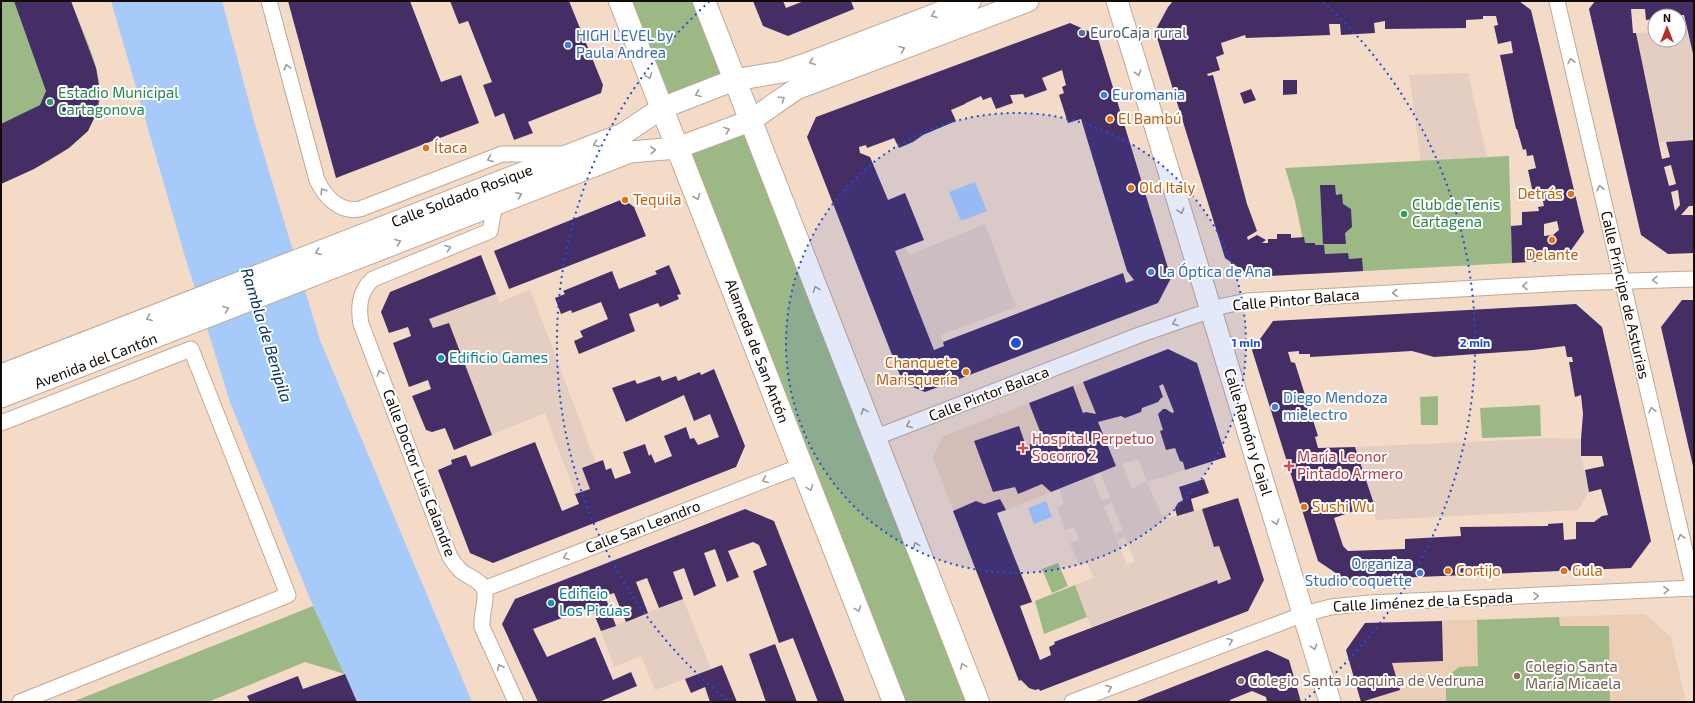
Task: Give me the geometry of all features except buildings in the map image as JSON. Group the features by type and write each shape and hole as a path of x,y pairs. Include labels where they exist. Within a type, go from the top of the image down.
{"main road":[{"name":"Alameda de San Antón","path":"620,1 894,702"},
{"path":"704,1 978,702"},
{"name":"Calle Soldado Rosique","path":"358,247 570,154 623,134 662,108 734,80 782,72 796,68 970,1"},
{"name":"Calle Soldado Rosique","path":"358,247 495,204 630,152 677,148 750,121 796,89 1028,1"},
{"name":"Calle Ramón y Cajal","path":"1117,1 1330,702"},
{"path":"188,314 358,247"},
{"name":"Avenida del Cantón","path":"1,375 188,314"},
{"name":"Avenida del Cantón","path":"1,398 188,314"}],"street":[{"name":"Calle Soldado Rosique","path":"269,1 317,180 321,189 331,200 342,207 355,210 502,154 570,154"},
{"name":"Calle Príncipe de Asturias","path":"1557,1 1621,281 1694,588"},
{"name":"Calle Soldado Rosique","path":"373,279 490,231 495,204"},
{"name":"Calle Pintor Balaca","path":"874,438 1135,337 1211,310 1246,301 1694,278"},
{"name":"Calle Doctor Luis Calandre","path":"373,279 365,287 360,300 359,314 361,324 450,557 460,570 477,581 484,589"},
{"path":"1,423 191,349 288,595 20,702"},
{"name":"Calle San Leandro","path":"484,589 802,466"},
{"name":"Calle Jiménez de la Espada","path":"1072,702 1304,614 1332,607 1369,603 1694,588"},
{"path":"484,589 485,602 482,615 482,627 516,702"}],"shaded area":[{"path":"1687,30 1694,61 1694,140 1659,142 1636,33 1647,32 1647,48 1687,48"},
{"path":"1468,73 1487,157 1421,161 1409,75"},
{"path":"985,224 1016,307 941,335 944,346 934,350 895,251 905,247 909,255"},
{"path":"530,289 596,463 582,468 590,489 575,494 545,413 492,435 449,323 433,328 429,319 496,294 500,303"},
{"name":"Hospital Perpetuo Socorro 2","path":"1083,382 1116,466 960,528 933,458 942,437"},
{"path":"1163,384 1174,412 1172,413 1166,409 1163,409 1163,430 1160,431 1166,450 1175,448 1180,461 1183,462 1185,470 1147,482 1162,516 1167,514 1169,518 1202,509 1214,547 1219,546 1231,579 1218,584 1216,580 1091,627 1075,585 1094,578 1087,563 1079,566 1070,543 1079,539 1074,527 1065,530 1057,507 1064,504 1059,489 1092,476 1102,501 1110,498 1100,472 1116,466 1098,422 1121,416 1125,418 1141,412 1142,408 1158,402 1163,397 1159,386","holes":["1138,459 1147,481 1132,489 1122,464","1112,503 1123,531 1115,534 1104,506","1125,537 1135,562 1127,565 1117,540"]},
{"path":"1554,438 1581,439 1581,456 1589,492 1578,510 1375,520 1374,504 1355,447"},
{"path":"683,599 711,669 655,690 641,656 614,667 601,631"},
{"name":"Colegio Santa María Micaela","path":"1645,614 1671,637 1686,702 1361,702 1346,650 1365,623"}],"green space":[{"name":"Estadio Municipal Cartagonova","path":"1,1 71,1 93,57 99,80 100,91 98,109 91,125 80,138 50,161 1,184"},
{"path":"620,1 704,1 734,80 662,108"},
{"path":"750,121 978,702 894,702 677,148"},
{"name":"Club de Tenis Cartagena","path":"1509,156 1512,263 1310,274 1295,201 1285,168"},
{"path":"1438,396 1438,425 1421,425 1420,397"},
{"path":"1540,405 1541,436 1482,438 1480,408"},
{"path":"1058,563 1068,586 1052,593 1042,569"},
{"path":"1075,585 1087,617 1044,634 1035,601"},
{"path":"313,606 345,674 305,662 208,702 72,702"},
{"path":"1559,617 1560,626 1609,626 1610,702 1446,702 1446,678 1459,667 1478,666 1477,620"}],"water":[{"name":"Rambla de Benipila","path":"111,1 222,1 255,125 320,340 472,702 357,702 313,606 230,402 186,260"},
{"path":"975,182 987,211 961,221 949,192"},
{"path":"1046,501 1052,517 1034,524 1028,508"}],"place":[{"name":"EuroCaja rural","path":"1082,33"},
{"name":"HIGH LEVEL by Paula Andrea","path":"568,45"},
{"name":"Euromania","path":"1104,95"},
{"name":"Estadio Municipal Cartagonova","path":"50,102"},
{"name":"El Bambú","path":"1110,119"},
{"name":"Ítaca","path":"426,148"},
{"name":"Old Italy","path":"1131,188"},
{"name":"Detrás","path":"1571,194"},
{"name":"Tequila","path":"625,200"},
{"name":"Club de Tenis Cartagena","path":"1404,214"},
{"name":"Delante","path":"1552,240"},
{"name":"La Óptica de Ana","path":"1151,272"},
{"name":"Edificio Games","path":"441,358"},
{"name":"Chanquete Marisquería","path":"966,372"},
{"name":"Diego Mendoza mielectro","path":"1275,407"},
{"name":"Hospital Perpetuo Socorro 2","path":"1023,448"},
{"name":"María Leonor Pintado Armero","path":"1289,466"},
{"name":"Sushi Wu","path":"1304,507"},
{"name":"Cortijo","path":"1448,571"},
{"name":"Gula","path":"1564,571"},
{"name":"Organiza Studio coquette","path":"1420,573"},
{"name":"Edificio Los Picúas","path":"551,603"},
{"name":"Colegio Santa María Micaela","path":"1517,676"},
{"name":"Colegio Santa Joaquina de Vedruna","path":"1241,681"}]}
